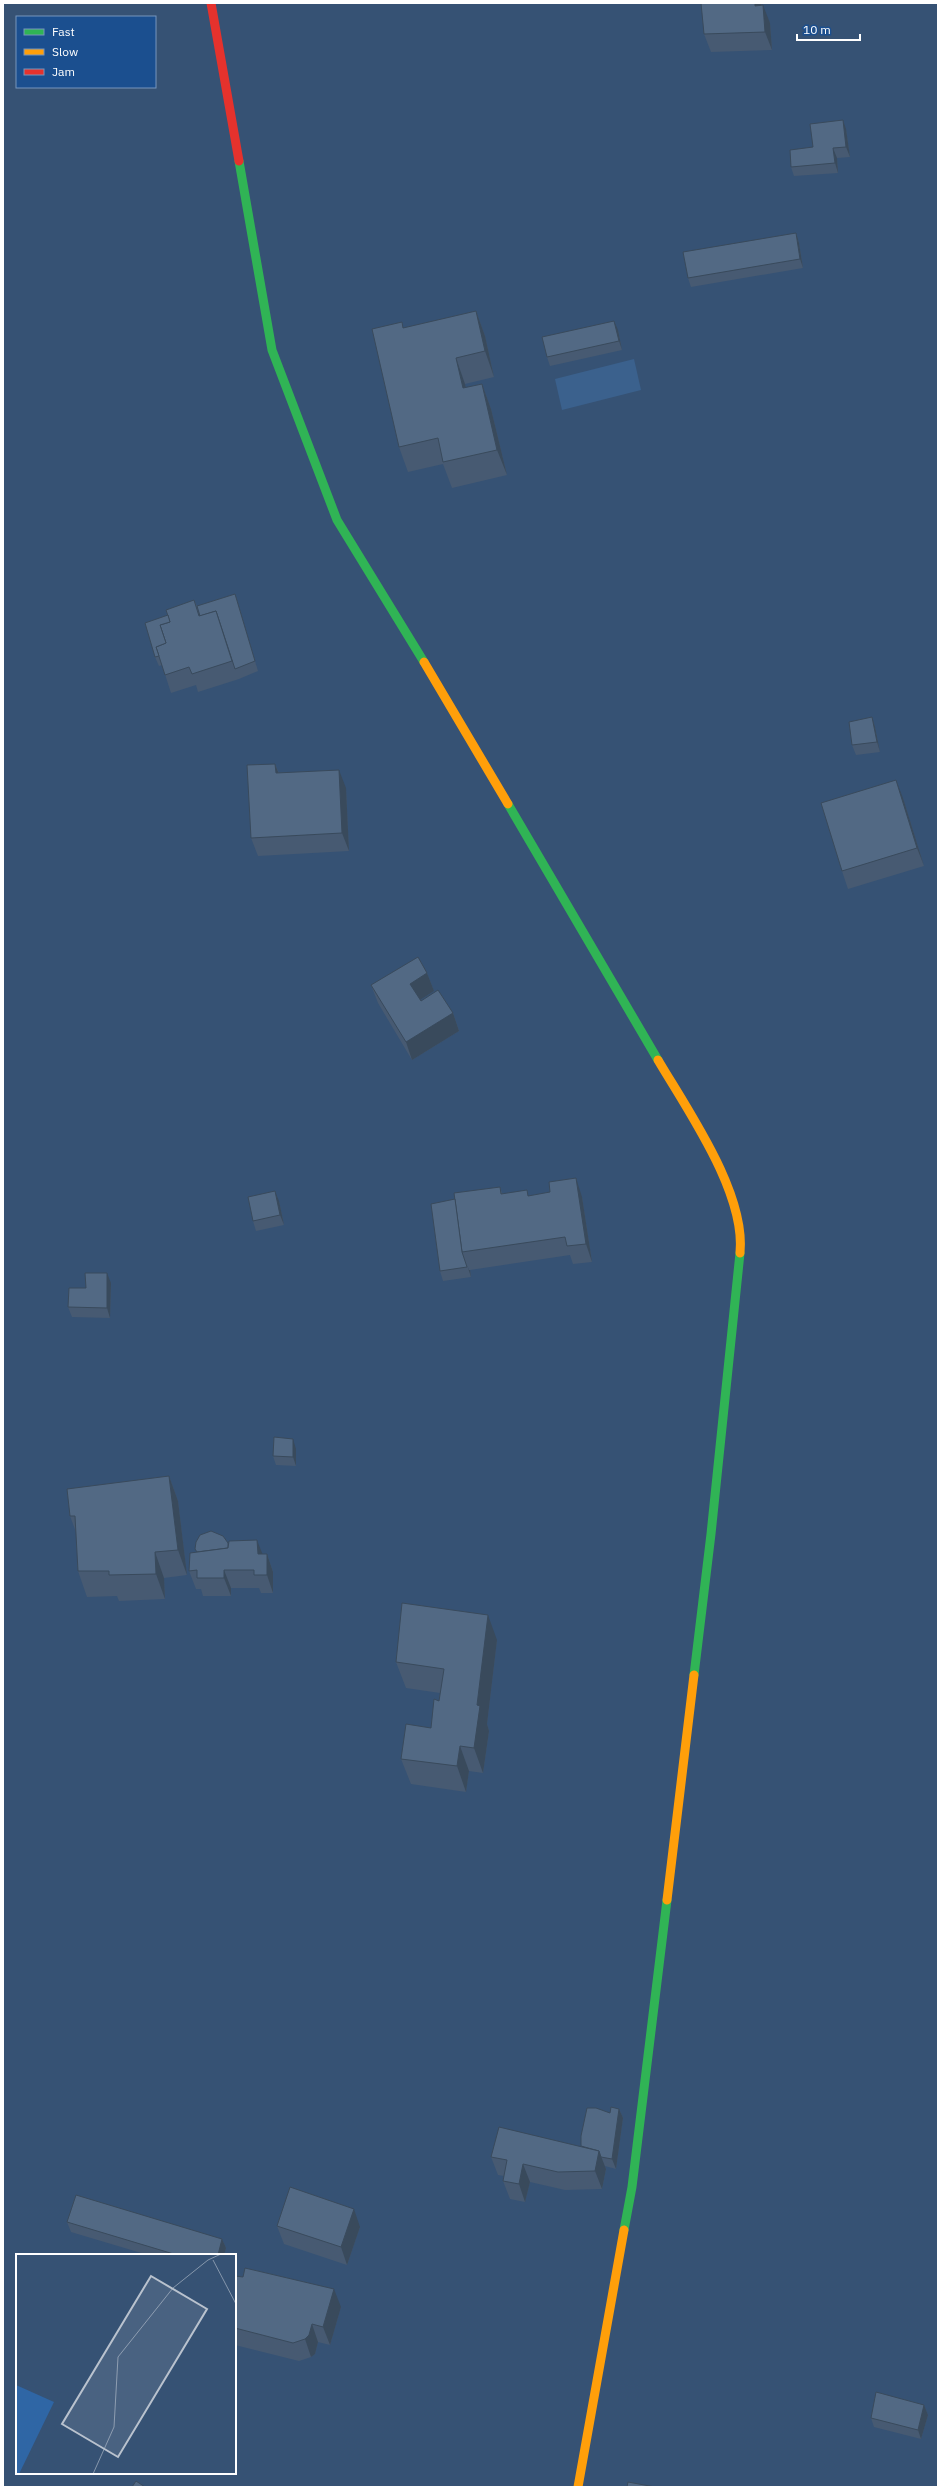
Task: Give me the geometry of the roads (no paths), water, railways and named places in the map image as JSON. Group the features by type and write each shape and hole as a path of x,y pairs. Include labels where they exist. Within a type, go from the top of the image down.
{"street":[{"path":"211,3 272,350 337,520 405,629 696,1125 730,1191 741,1239 710,1542 632,2187 578,2487"}],"water":[{"path":"634,359 641,390 562,410 555,379"}]}
